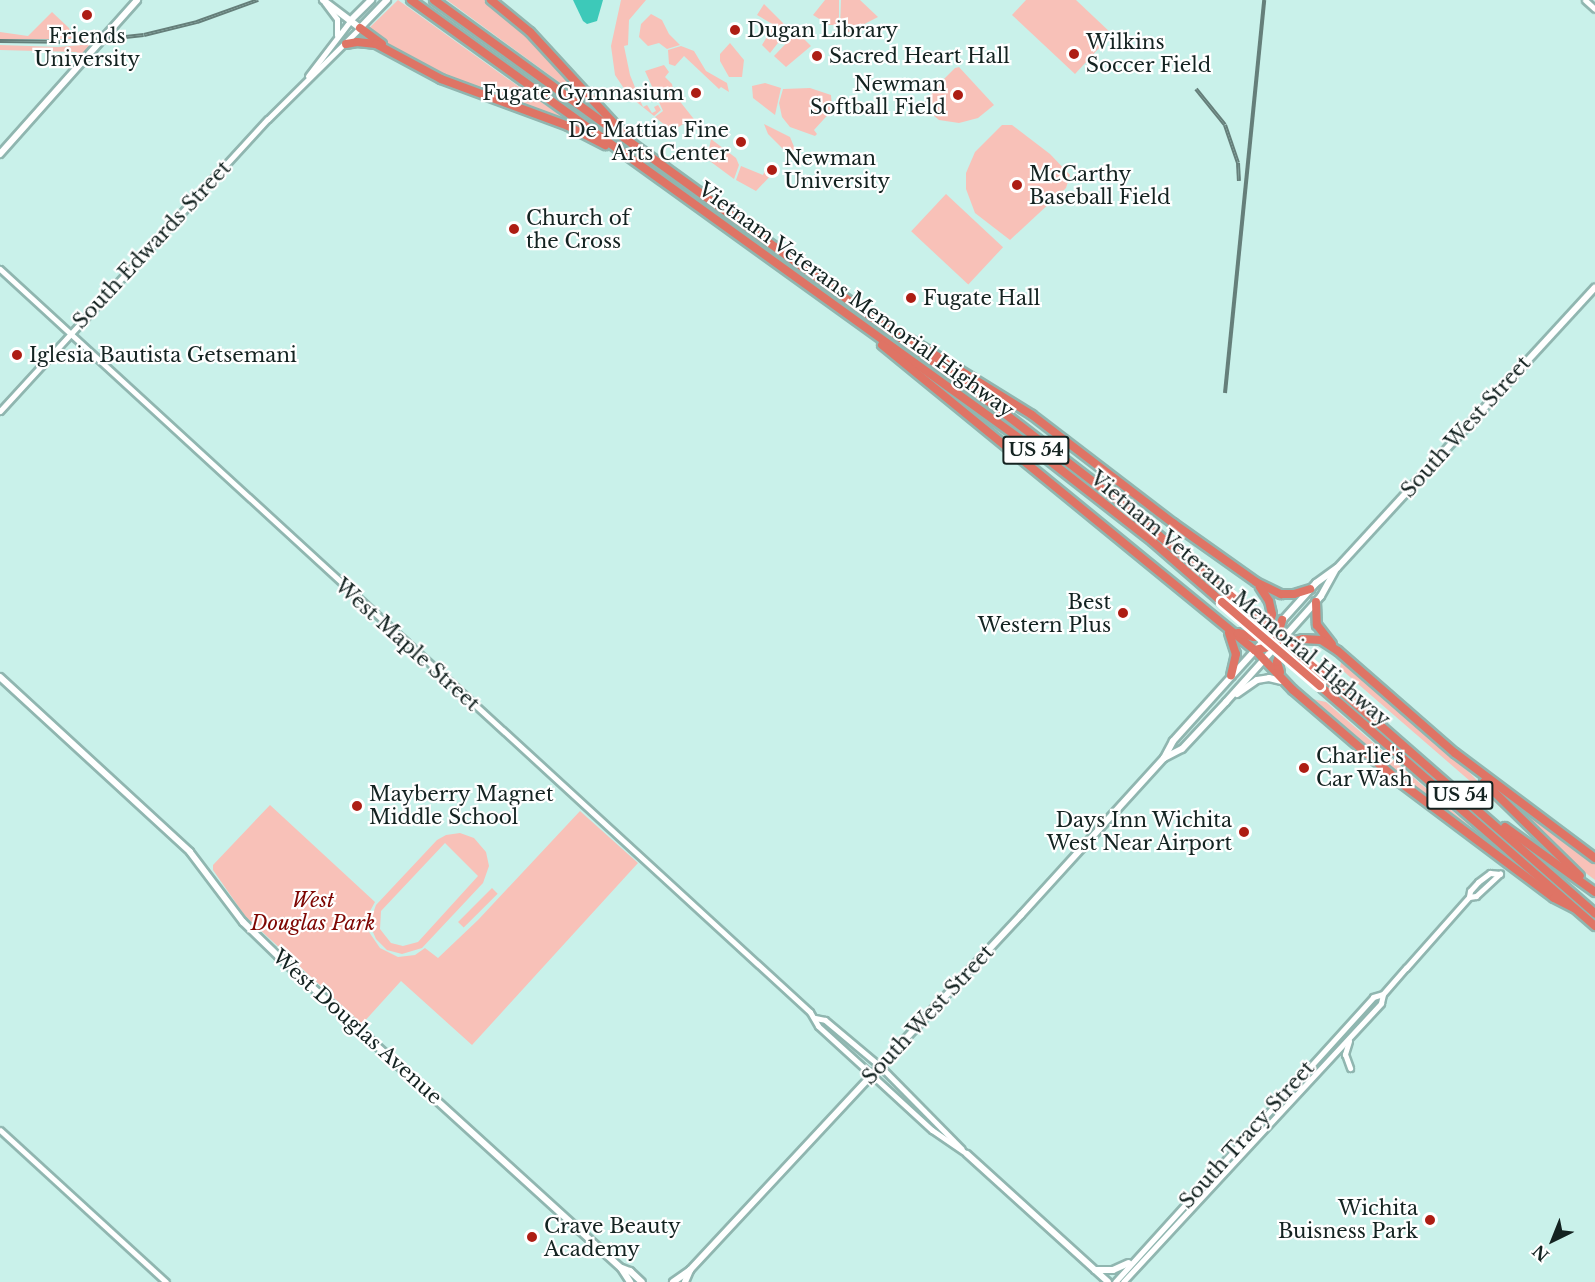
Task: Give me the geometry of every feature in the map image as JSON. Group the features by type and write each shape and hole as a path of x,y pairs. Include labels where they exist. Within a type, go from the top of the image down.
{"highway":[{"name":"Vietnam Veterans Memorial Highway","path":"411,0 1060,469 1153,542 1595,926"},
{"name":"Vietnam Veterans Memorial Highway","path":"434,0 1053,450 1230,595 1595,913"},
{"path":"491,0 530,32 594,104 647,155"},
{"path":"360,28 393,52"},
{"path":"346,44 372,43 441,79 578,130 651,172"},
{"path":"840,310 1266,657 1293,690 1401,783 1554,898 1574,908"},
{"path":"888,330 914,342 1015,403 1256,582 1281,594 1294,594 1310,589"},
{"path":"1256,582 1268,597 1277,662 1286,682"},
{"path":"1316,602 1317,626 1338,651"},
{"path":"1210,613 1233,637 1236,657 1232,675"},
{"path":"1250,638 1260,636 1267,631 1272,614"},
{"path":"1266,657 1282,620"},
{"path":"1224,625 1250,638 1273,641"},
{"path":"1277,662 1290,637"},
{"path":"1255,650 1273,641 1290,637 1321,640 1338,651 1455,753 1551,849 1595,886"},
{"path":"1386,730 1518,838 1595,892"},
{"path":"1455,753 1595,858"}],"main road":[{"path":"0,154 137,0"},
{"path":"322,0 360,28 387,0"},
{"path":"350,21 371,0"},
{"name":"South West Street","path":"1282,620 1310,589 1337,568 1595,286"},
{"name":"South West Street","path":"1290,637 1337,568"},
{"name":"South West Street","path":"673,1282 690,1270 873,1076 1164,758 1173,741 1255,650"},
{"name":"South West Street","path":"1164,758 1182,749 1266,657"},
{"name":"West Douglas Avenue","path":"0,677 190,852 243,922 278,956 621,1268 630,1282"},
{"path":"1226,702 1251,683 1263,679 1278,678 1293,690"},
{"name":"West Maple Street","path":"967,1154 1108,1282"},
{"path":"1095,1270 1113,1270 1129,1263"},
{"name":"West Douglas Avenue","path":"621,1268 630,1271 642,1282"},
{"name":"South West Street","path":"685,1282 690,1270"}],"street":[{"path":"322,0 337,19 336,38"},
{"path":"1585,0 1595,9"},
{"path":"305,80 350,21"},
{"path":"305,80 346,44 360,28"},
{"name":"South Edwards Street","path":"0,411 305,80"},
{"name":"West Maple Street","path":"0,269 815,1018 818,1026 932,1130 967,1154"},
{"name":"South Tracy Street","path":"1123,1282 1381,1003 1383,994 1469,897 1470,891 1481,879 1495,872 1500,874 1476,896 1469,897"},
{"name":"South Tracy Street","path":"1115,1282 1129,1263 1373,997 1383,994"},
{"name":"West Maple Street","path":"815,1018 825,1020 881,1067 967,1154"},
{"path":"1350,1037 1345,1054 1350,1068"},
{"path":"903,1103 910,1095"},
{"path":"0,1130 166,1282"}],"green space":[{"path":"398,0 571,123 440,75 385,43 368,29"},
{"path":"447,0 484,0 496,7 525,32 583,97 582,99"},
{"path":"621,0 646,0 629,20 628,45 624,46 630,75 643,107 647,105 652,113 656,111 654,107 658,105 661,110 654,116 629,96 615,75 611,46"},
{"path":"825,0 839,0 839,25 829,25 813,15"},
{"path":"841,0 860,0 878,17 843,35 840,28"},
{"name":"Wilkins Soccer Field","path":"1026,0 1076,0 1112,34 1075,74 1012,15"},
{"path":"764,4 789,29 770,53 762,45 774,25 757,15"},
{"path":"52,12 69,28 73,37 80,31 89,39 0,39 0,32 28,36"},
{"path":"651,14 662,20 669,34 680,45 667,49 659,43 648,46 639,37 641,24"},
{"path":"794,35 802,37 811,46 786,67 774,56"},
{"path":"730,43 744,60 742,77 729,77 720,61 720,54"},
{"path":"92,44 82,55 76,52 0,50 0,45 58,47"},
{"path":"681,46 694,51 706,71 727,83 729,92 721,87 719,89 684,56 675,66 669,64 668,50"},
{"path":"664,65 669,72 665,77 672,84 674,94 701,128 685,123 672,131 655,117 663,111 645,71"},
{"name":"Newman Softball Field","path":"959,67 994,105 978,118 959,123 939,120 922,106 941,82"},
{"path":"765,83 781,88 775,115 753,98 752,86"},
{"path":"810,88 831,95 832,107 836,105 839,109 834,108 814,130 817,134 815,136 790,127 782,117 779,103 783,89"},
{"path":"764,124 790,137 795,149 789,155 768,134"},
{"name":"McCarthy Baseball Field","path":"1002,125 1012,125 1050,154 1070,175 1066,188 1010,240 975,213 966,189 966,173 975,152"},
{"path":"711,139 736,158 739,165 734,179 707,159"},
{"path":"768,163 777,169 756,191 736,180 741,166 763,175"},
{"path":"946,194 1003,247 968,284 911,231"},
{"path":"1341,662 1470,773 1508,814 1340,668"},
{"path":"1308,698 1326,702 1472,828 1469,831 1415,790"},
{"path":"1513,803 1595,863 1595,880 1575,865"},
{"name":"West Douglas Park","path":"270,805 375,902 369,913 369,932 380,948 398,957 415,955 425,948 438,958 478,920 580,811 638,863 472,1045 401,981 362,1024 245,916 213,870 213,865"},
{"path":"460,833 474,838 486,852 489,866 483,883 422,948 402,954 387,950 376,939 372,930 371,919 376,905 437,840 446,835","holes":["445,843 478,876 418,942 403,946 391,943 380,929 381,911"]},
{"path":"492,888 498,894 464,928 458,922"}],"shaded area":[{"path":"573,0 603,0 597,21 587,24 583,21"}],"railway":[{"path":"0,41 80,42 144,35 197,22 258,0"},
{"path":"1225,393 1264,0"},
{"path":"1196,89 1225,125 1238,163 1239,181"}],"place":[{"name":"Friends University","path":"87,15"},
{"name":"Dugan Library","path":"735,30"},
{"name":"Wilkins Soccer Field","path":"1074,54"},
{"name":"Sacred Heart Hall","path":"817,56"},
{"name":"Fugate Gymnasium","path":"696,93"},
{"name":"Newman Softball Field","path":"958,95"},
{"name":"De Mattias Fine Arts Center","path":"741,142"},
{"name":"Newman University","path":"772,170"},
{"name":"McCarthy Baseball Field","path":"1017,185"},
{"name":"Church of the Cross","path":"514,229"},
{"name":"Fugate Hall","path":"911,298"},
{"name":"Iglesia Bautista Getsemani","path":"17,355"},
{"name":"Best Western Plus","path":"1123,613"},
{"name":"Charlie's Car Wash","path":"1304,768"},
{"name":"Mayberry Magnet Middle School","path":"357,806"},
{"name":"Days Inn Wichita West Near Airport","path":"1244,832"},
{"name":"Wichita Buisness Park","path":"1430,1220"},
{"name":"Crave Beauty Academy","path":"532,1237"}]}
